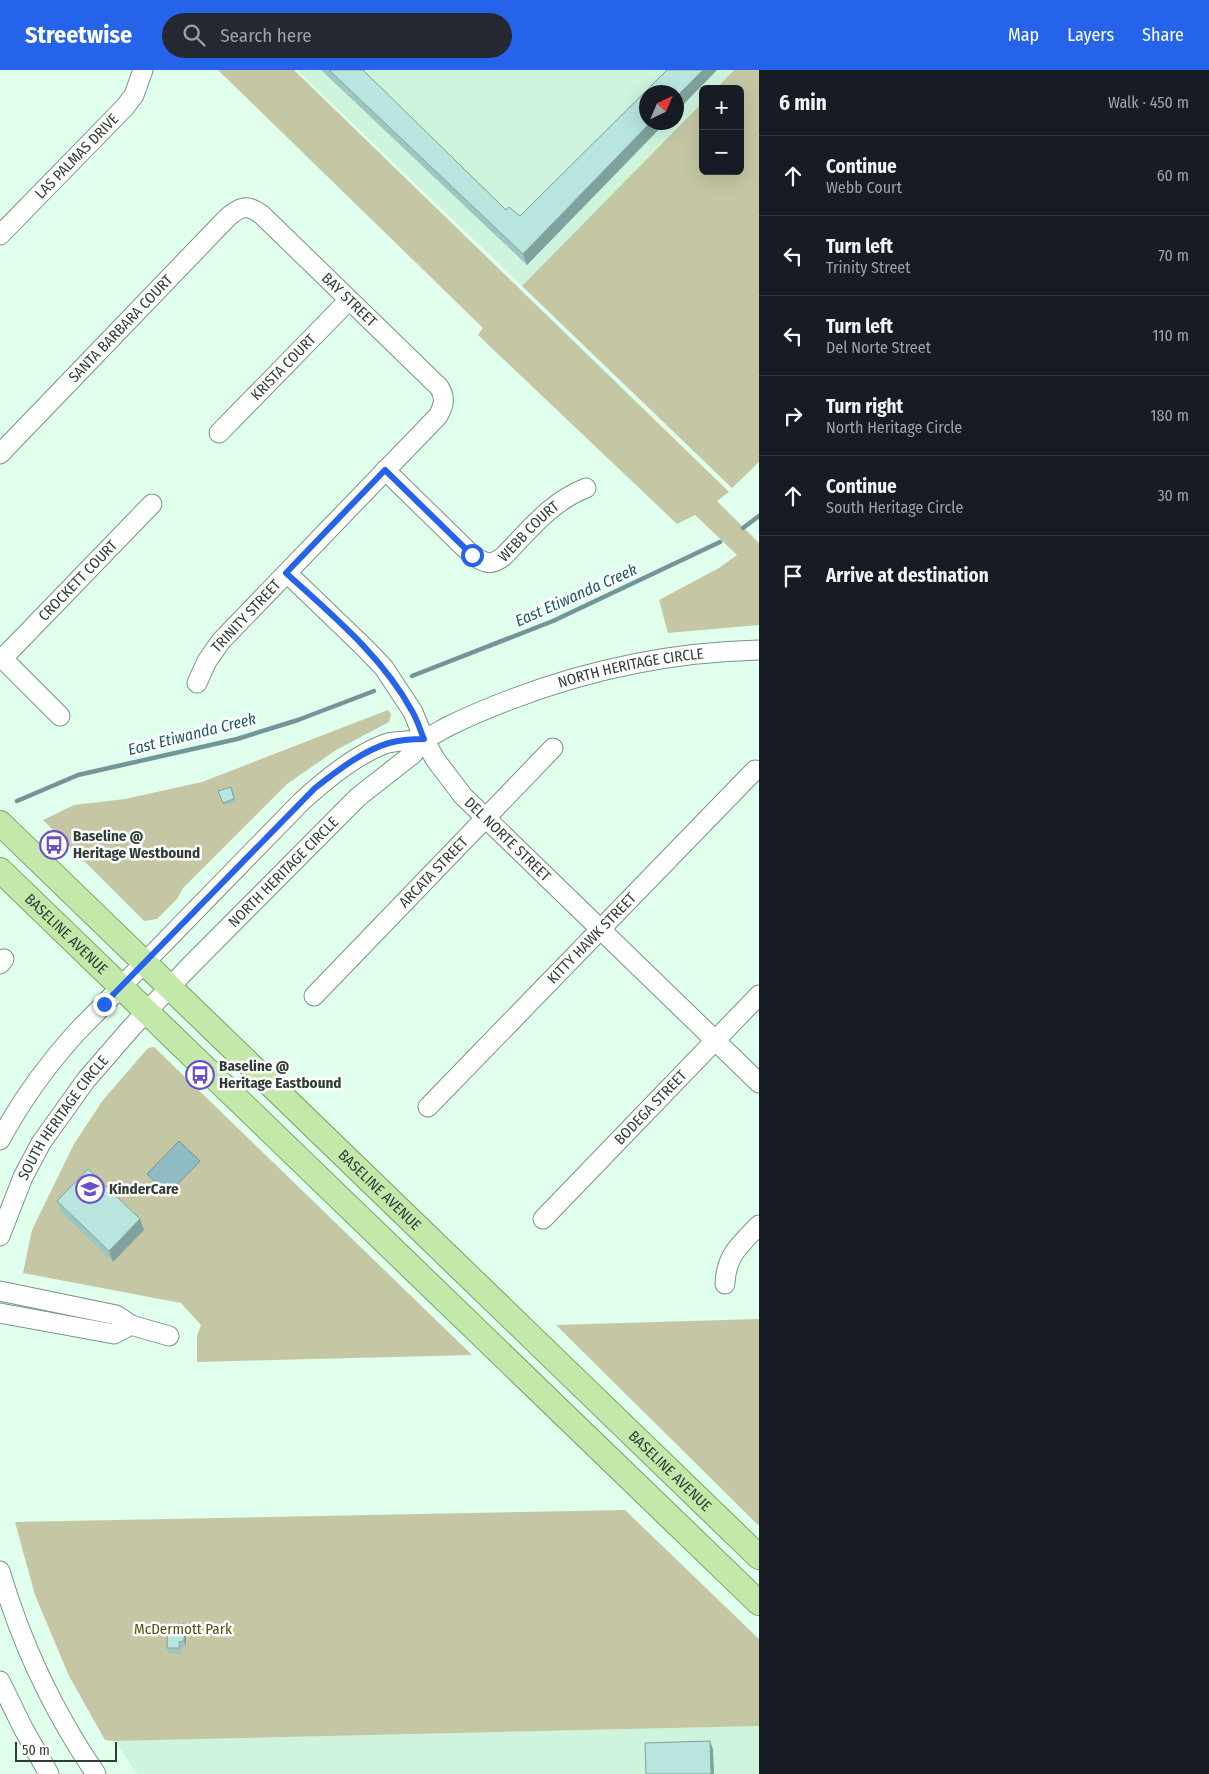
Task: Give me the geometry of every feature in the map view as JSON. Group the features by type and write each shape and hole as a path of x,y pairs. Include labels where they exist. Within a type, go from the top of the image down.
{"main road":[{"name":"BASELINE AVENUE","path":"0,822 759,1557"},
{"name":"BASELINE AVENUE","path":"0,870 759,1603"}],"street":[{"name":"LAS PALMAS DRIVE","path":"0,235 125,107 134,96 143,70"},
{"name":"BAY STREET","path":"244,207 262,215 439,386 445,401"},
{"name":"SANTA BARBARA COURT","path":"0,454 227,218 235,211 244,207"},
{"name":"KRISTA COURT","path":"219,433 350,300"},
{"name":"TRINITY STREET","path":"197,683 206,661 221,641 438,416 445,401"},
{"name":"WEBB COURT","path":"385,470 472,555 488,563 496,562 504,556 560,501 586,488"},
{"name":"CROCKETT COURT","path":"1,658 152,504"},
{"name":"DEL NORTE STREET","path":"286,573 384,668 413,712 424,739 435,758 453,784 485,819 759,1083"},
{"name":"NORTH HERITAGE CIRCLE","path":"146,963 301,802 326,779 360,757 386,744 424,739 511,699 588,674 637,663 688,655 759,650"},
{"path":"1,658 60,716"},
{"name":"NORTH HERITAGE CIRCLE","path":"147,1011 333,822 371,786 413,754 424,739"},
{"name":"ARCATA STREET","path":"314,996 553,748"},
{"name":"KITTY HAWK STREET","path":"428,1107 755,770"},
{"path":"0,1140 19,1108 57,1054 146,963"},
{"name":"BODEGA STREET","path":"543,1220 759,995"},
{"name":"SOUTH HERITAGE CIRCLE","path":"0,1236 23,1177 41,1143 86,1080 147,1011"},
{"path":"725,1284 727,1264 734,1253 759,1225"},
{"path":"0,1291 116,1315 130,1325 169,1336"},
{"path":"0,1313 114,1334 130,1325"},
{"path":"0,1571 12,1608 37,1669 53,1701 96,1774"},
{"path":"0,1681 23,1728 50,1774"}],"shaded area":[{"path":"297,70 734,70 720,85 699,85 699,106 684,121 684,85 639,85 639,130 675,130 522,286"},
{"path":"759,1726 759,1774 137,1774 115,1741"}],"green space":[{"path":"218,70 294,70 729,492 717,501 759,543 759,625 668,633 659,600 719,568 737,555 695,515 677,524 478,335 483,328"},
{"path":"734,70 759,70 759,462 732,488 522,286 675,130 684,130 684,121 699,106 699,175 744,175 744,85 720,85"},
{"path":"388,710 391,714 389,722 336,750 287,784 183,888 177,899 157,919 144,921 43,820 74,805 125,799 202,782"},
{"path":"154,1047 472,1355 197,1362 197,1336 201,1325 181,1303 23,1273 32,1230 74,1144 103,1100 148,1048"},
{"path":"759,1319 759,1526 556,1325"},
{"name":"McDermott Park","path":"625,1510 759,1639 759,1726 105,1740 69,1676 35,1595 15,1522"}],"water":[{"path":"179,1141 200,1161 168,1194 147,1174"}],"building":[{"path":"329,70 363,70 506,210 509,207 520,216 639,98 639,130 643,130 523,254"},
{"path":"667,70 703,70 684,89 684,85 652,85"},
{"path":"231,787 234,799 223,803 218,791"},
{"path":"88,1169 140,1219 109,1251 57,1201"},
{"path":"168,1624 184,1624 184,1641 179,1642 180,1648 167,1648"},
{"path":"710,1741 711,1774 646,1774 645,1743"}],"waterway":[{"name":"East Etiwanda Creek","path":"743,528 759,516"},
{"name":"East Etiwanda Creek","path":"412,676 553,621 720,542"},
{"name":"East Etiwanda Creek","path":"17,801 78,775 237,739 298,720 374,691"}],"place":[{"name":"Baseline @ Heritage Westbound","path":"54,845"},
{"name":"Baseline @ Heritage Eastbound","path":"200,1075"},
{"name":"KinderCare","path":"90,1189"}],"route":[{"path":"104,1004 315,788 360,757 386,744 410,739 424,739 413,712 384,668 286,573 385,470 472,555"}]}
